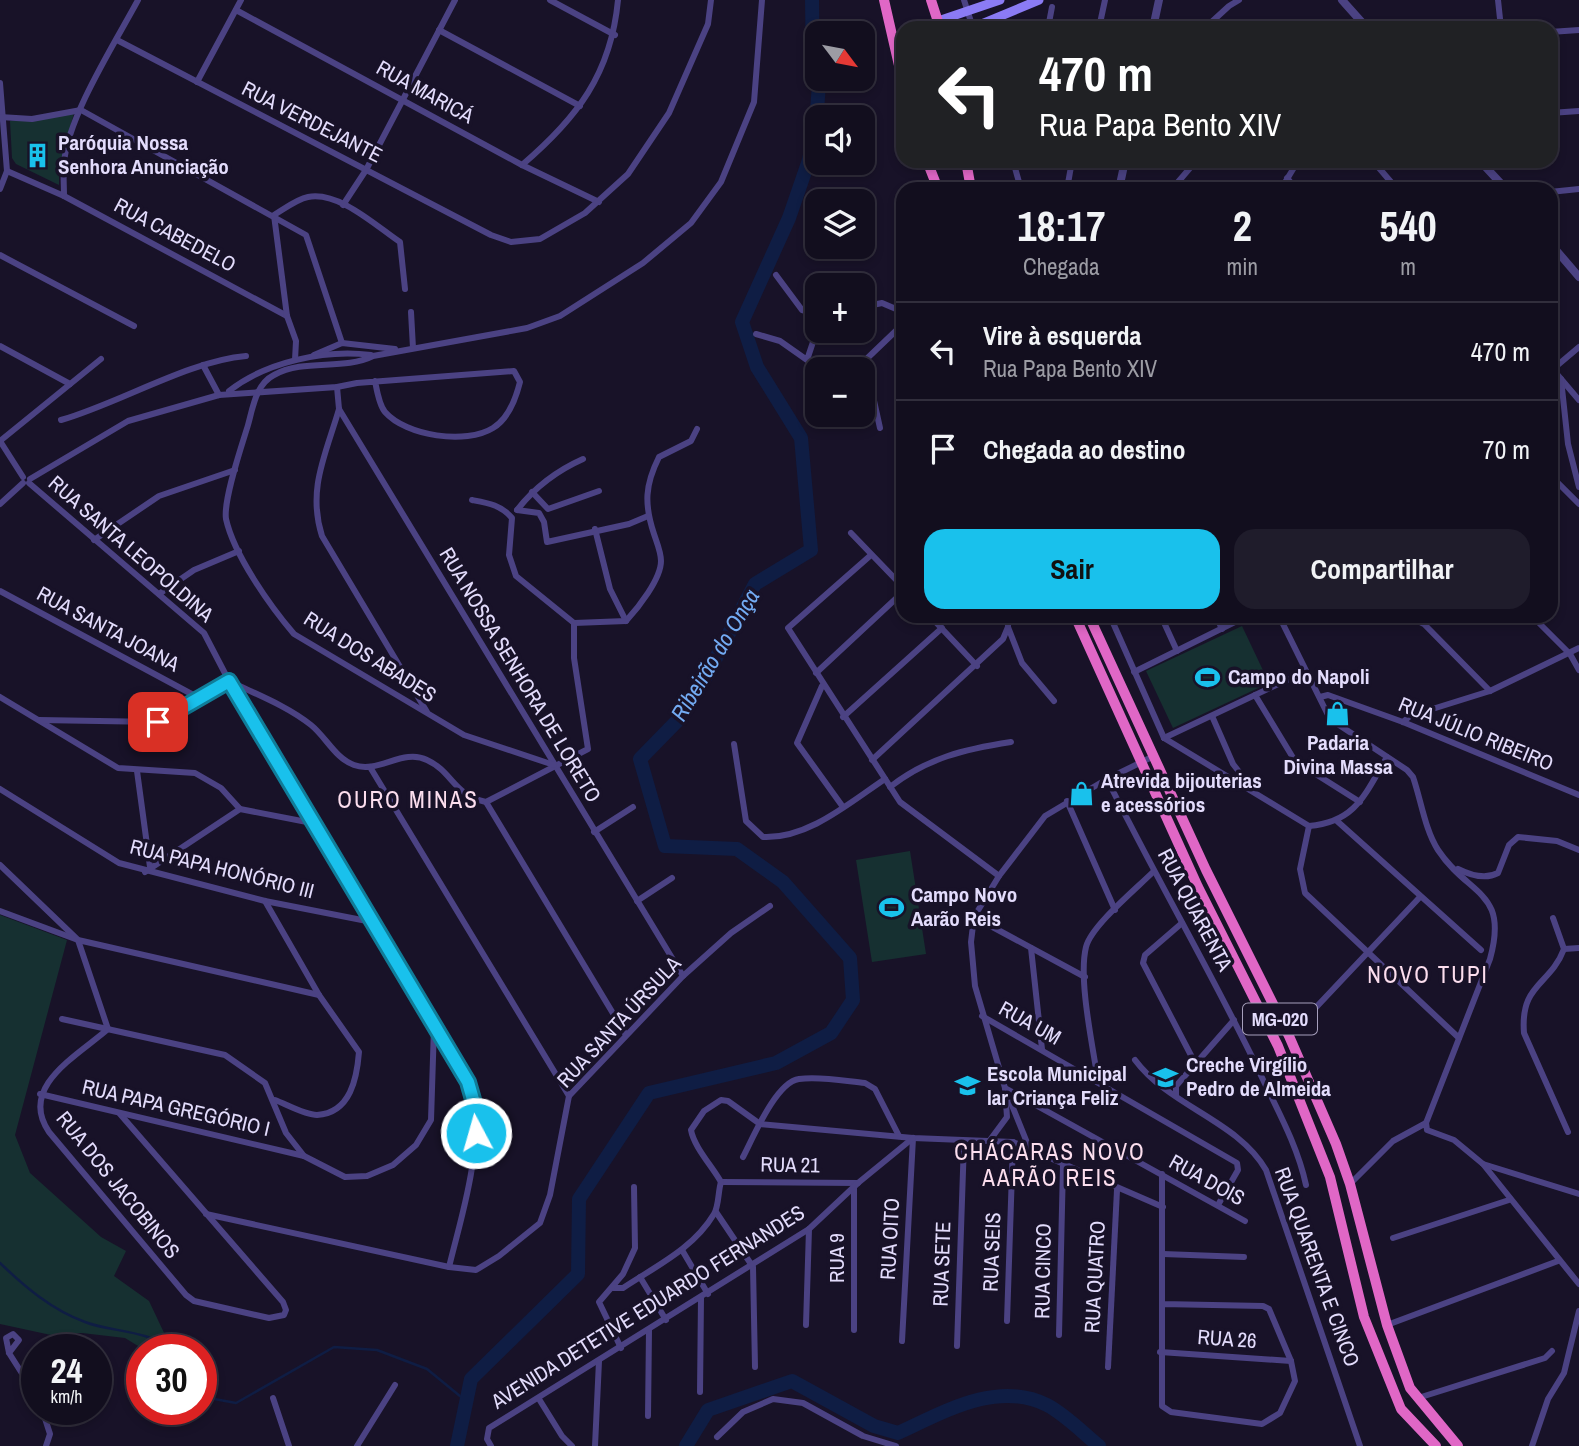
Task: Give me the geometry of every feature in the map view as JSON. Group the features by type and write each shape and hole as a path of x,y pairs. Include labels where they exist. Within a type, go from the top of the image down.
{"highway":[{"path":"884,0 896,46"},
{"path":"932,0 938,21"},
{"name":"MG-020","path":"1078,623 1141,764 1278,1046 1330,1177 1364,1317 1401,1409 1436,1446"},
{"name":"MG-020","path":"1092,623 1289,1037 1336,1144 1350,1184 1387,1325 1410,1388 1458,1446"}],"main road":[{"path":"946,21 1000,0"},
{"path":"990,21 1039,0"}],"street":[{"path":"64,196 64,162 81,110 138,0"},
{"path":"197,82 241,0"},
{"path":"344,205 366,170 455,0"},
{"path":"550,0 615,35"},
{"path":"522,165 554,137 580,106 600,72 615,35 618,0"},
{"name":"RUA VERDEJANTE","path":"117,40 491,235 511,242 540,239 599,202 628,174 669,113 708,24 711,0"},
{"path":"229,392 242,381 295,360 373,355 527,328 560,316 643,262 691,223 721,182 754,102 762,0"},
{"path":"964,0 971,21"},
{"path":"1100,21 1105,0"},
{"path":"1154,21 1159,0"},
{"path":"1214,21 1239,0"},
{"path":"1342,0 1361,21"},
{"path":"1498,0 1500,21"},
{"path":"1049,21 1052,7"},
{"name":"RUA MARICÁ","path":"236,10 522,165 599,202"},
{"path":"439,30 580,106"},
{"path":"1558,31 1579,30"},
{"path":"0,83 7,171 0,189"},
{"path":"2,118 32,119 81,110 306,235 342,343"},
{"path":"1558,112 1579,111"},
{"path":"1178,182 1190,168"},
{"path":"1285,182 1293,168"},
{"path":"1379,168 1392,182"},
{"path":"1486,168 1500,182"},
{"name":"RUA CABEDELO","path":"7,171 64,196 287,316"},
{"path":"1287,178 1290,182"},
{"path":"1558,191 1579,189"},
{"path":"274,215 308,197 330,198 344,205 400,242 405,289"},
{"path":"274,215 287,316 296,341 295,360"},
{"path":"1558,252 1577,272"},
{"path":"0,255 134,326"},
{"path":"776,275 805,311"},
{"path":"875,304 881,303 896,309"},
{"path":"411,312 413,348"},
{"path":"868,357 896,331"},
{"path":"756,334 780,341 807,360 813,343"},
{"path":"309,358 342,343 404,350"},
{"path":"0,346 70,384"},
{"path":"1558,363 1579,347"},
{"path":"258,391 273,375 298,366 361,362 373,355"},
{"path":"61,420 92,411 221,358 246,356"},
{"path":"0,442 101,359"},
{"path":"203,365 219,394"},
{"path":"0,504 26,480 128,421 219,394 337,387 375,382 514,371 520,382 505,417 492,429 449,435 415,433 398,422 384,411 375,382"},
{"path":"1558,375 1579,400"},
{"path":"1561,379 1568,444 1579,487"},
{"name":"RUA NOSSA SENHORA DE LORETO","path":"337,387 339,409 683,976"},
{"name":"RUA DOS ABADES","path":"258,391 234,470 226,517 239,551 273,610 294,634 464,735 554,765"},
{"path":"875,405 880,428"},
{"path":"339,409 315,491 314,512 322,536 428,713"},
{"path":"626,621 657,575 661,561 648,516 646,486 659,457 691,441 697,429"},
{"name":"RUA SANTA LEOPOLDINA","path":"0,442 26,480 204,633 312,823 468,1082 476,1110 476,1155 449,1267"},
{"path":"583,459 562,469 532,492 517,510 512,518 509,555 516,576 574,624 626,621"},
{"path":"94,540 159,496 234,470"},
{"path":"1558,483 1579,504"},
{"path":"1558,486 1564,489"},
{"path":"532,492 548,509 599,491"},
{"path":"472,500 494,504 512,518"},
{"path":"517,510 540,513 547,542 595,529 629,524 648,516"},
{"path":"595,529 610,589 626,621"},
{"path":"851,533 896,582"},
{"path":"159,594 194,570 239,551"},
{"path":"871,555 788,628 822,686 900,803 999,876"},
{"name":"RUA SANTA JOANA","path":"0,591 199,698"},
{"path":"816,673 896,596"},
{"path":"937,623 977,666"},
{"path":"1009,623 1022,663 1054,701"},
{"path":"1113,623 1164,738 1309,826 1336,821 1360,802 1387,757"},
{"path":"1164,623 1177,651"},
{"path":"1219,623 1222,629"},
{"path":"1134,672 1234,623"},
{"path":"1283,623 1330,719 1413,777 1438,850 1496,914 1497,933 1485,954 1459,1038 1426,1123 1427,1130 1454,1140 1483,1164 1509,1200 1578,1283"},
{"path":"1422,623 1490,691"},
{"path":"1539,623 1570,654 1579,670"},
{"path":"35,720 158,722 229,681 292,712 313,727 338,756 355,765 370,767 413,756 426,759 440,768 460,792 470,799 486,802 588,749 574,657 574,624"},
{"path":"872,760 977,666 1003,639 1009,627"},
{"path":"843,717 942,628"},
{"path":"1403,722 1410,716 1490,691 1579,648"},
{"path":"1164,738 1306,671"},
{"path":"822,686 797,743 843,807"},
{"path":"1255,695 1295,761 1360,802"},
{"name":"RUA JÚLIO RIBEIRO","path":"1320,697 1328,695 1403,722 1579,795"},
{"path":"0,697 118,768 195,773 221,788 240,809 312,823"},
{"path":"1212,716 1233,764 1256,793"},
{"path":"890,787 932,760 971,748 1011,743"},
{"path":"734,744 746,821 763,837 774,838 814,826 885,779"},
{"path":"1030,1150 1005,1088 982,1016 973,964 974,917 999,876 1045,816 1067,801 1154,756"},
{"path":"370,767 569,1096"},
{"path":"137,771 147,869 240,809"},
{"name":"RUA QUARENTA","path":"1107,779 1153,872 1234,1020 1301,1158 1306,1185"},
{"name":"RUA PAPA HONÓRIO III","path":"0,789 119,863 265,901 372,922"},
{"path":"1067,801 1115,910"},
{"path":"486,802 626,1035"},
{"path":"594,832 633,807"},
{"path":"1336,821 1485,954"},
{"path":"1309,826 1301,859 1302,887 1459,1038"},
{"path":"1451,865 1462,871 1490,877 1501,870 1508,845 1517,837 1557,841 1579,850"},
{"path":"0,865 78,940 108,1030"},
{"path":"1098,1081 1085,977 1086,946 1115,910 1153,872"},
{"path":"637,901 672,878"},
{"path":"1289,1037 1420,897"},
{"path":"265,901 319,995 359,1052 353,1091 335,1108 316,1115 275,1100"},
{"name":"RUA SANTA ÚRSULA","path":"206,1214 449,1267 476,1270 499,1256 540,1223 550,1195 569,1096 683,976 731,933 770,906"},
{"path":"0,911 78,940 319,995"},
{"path":"974,917 1085,977"},
{"path":"1553,918 1564,949 1558,962 1529,994 1523,1021 1524,1032 1568,1132"},
{"path":"1182,923 1145,955 1144,967 1195,1063"},
{"path":"1031,948 1042,1049"},
{"path":"1564,949 1579,948"},
{"name":"RUA UM","path":"982,1016 1237,1163 1238,1170 1218,1205"},
{"path":"62,1019 225,1055 265,1083 275,1100 286,1133 304,1156 345,1177 367,1176 393,1166 416,1144 431,1120 434,1026"},
{"path":"1176,1097 1176,1086 1234,1020"},
{"name":"RUA DOS JACOBINOS","path":"108,1030 54,1075 40,1094 37,1109 49,1132 186,1296 194,1301 269,1318 284,1315 286,1310 283,1302 206,1214"},
{"name":"RUA QUARENTA E CINCO","path":"1135,1060 1146,1074 1176,1097 1254,1149 1266,1170 1360,1446"},
{"path":"743,1157 783,1088 797,1079 865,1083 875,1089 899,1136"},
{"path":"990,1140 1007,1117 1005,1088"},
{"name":"RUA DOIS","path":"1005,1088 1245,1221"},
{"name":"RUA PAPA GREGÓRIO I","path":"40,1094 304,1156"},
{"path":"612,1288 623,1288 682,1250 716,1212 721,1182 703,1151 693,1140 691,1130 695,1120 721,1100 728,1101 760,1124 964,1142 1013,1142 1163,1208"},
{"path":"121,1114 206,1214"},
{"path":"1350,1184 1393,1141 1426,1123"},
{"name":"AVENIDA DETETIVE EDUARDO FERNANDES","path":"491,1446 487,1439 489,1428 753,1267 809,1229 856,1185 913,1138"},
{"name":"RUA OITO","path":"902,1341 913,1138"},
{"name":"RUA SETE","path":"957,1346 964,1142"},
{"name":"RUA SEIS","path":"1007,1321 1013,1142"},
{"path":"1483,1164 1579,1194"},
{"name":"RUA CINCO","path":"1059,1335 1063,1166"},
{"path":"1162,1174 1161,1401 1165,1409 1171,1412 1262,1423 1280,1413 1289,1399 1295,1381 1291,1361 1273,1315 1263,1306 1162,1304"},
{"name":"RUA 21","path":"721,1182 856,1185"},
{"name":"RUA 9","path":"854,1329 856,1185"},
{"path":"621,1348 600,1305 601,1296 612,1288 635,1248 634,1187"},
{"name":"RUA QUATRO","path":"1108,1367 1117,1190"},
{"path":"1393,1238 1509,1200"},
{"path":"716,1212 753,1267 755,1367"},
{"path":"806,1325 809,1229"},
{"path":"682,1250 708,1294"},
{"path":"1163,1254 1244,1257"},
{"path":"1387,1325 1558,1261"},
{"path":"640,1277 666,1320"},
{"path":"700,1392 701,1298"},
{"path":"1532,1446 1548,1399 1564,1373 1579,1311"},
{"path":"648,1416 649,1331"},
{"path":"1418,1398 1545,1358 1552,1351"},
{"name":"RUA 26","path":"1160,1352 1291,1361"},
{"path":"9,1353 21,1372"},
{"path":"595,1446 599,1361"},
{"path":"357,1446 394,1385"},
{"path":"273,1398 289,1446"},
{"path":"539,1399 562,1436 572,1446"},
{"path":"717,1437 743,1412 773,1399 803,1403 863,1436 896,1446"},
{"path":"46,1446 50,1434 47,1425"}],"green space":[{"path":"74,113 59,168 59,185 16,164 12,158 10,121"},
{"name":"Campo do Napoli","path":"1242,626 1269,683 1173,728 1146,671"},
{"name":"Campo Novo Aarão Reis","path":"910,851 926,954 872,962 856,860"},
{"path":"0,915 67,940 15,1135 30,1173 101,1237 126,1251 114,1276 149,1301 165,1334 126,1334 126,1339 112,1336 112,1334 46,1334 0,1324"}],"waterway":[{"name":"Ribeirão do Onça","path":"457,1446 471,1379 578,1274 579,1199 649,1093 776,1063 831,1033 853,1000 850,958 783,882 737,849 665,846 640,759 678,720 707,675 755,584 811,550 801,438 757,367 742,322 789,218 809,160 816,124 819,84 813,72 812,0"},
{"path":"0,1263 19,1281 61,1311 95,1325 136,1334"},
{"path":"217,1399 236,1403 334,1347 377,1350 427,1369 466,1401"},
{"name":"Ribeirão do Onça","path":"686,1446 708,1410 792,1381 874,1426 898,1433 971,1402 990,1397 1028,1398 1054,1409 1099,1446"}],"place":[{"name":"Paróquia Nossa Senhora Anunciação","path":"38,155"},
{"name":"Campo do Napoli","path":"1208,677"},
{"name":"Padaria Divina Massa","path":"1338,714"},
{"name":"Atrevida bijouterias e acessórios","path":"1081,793"},
{"name":"Campo Novo Aarão Reis","path":"891,907"},
{"name":"Creche Virgílio Pedro de Almeida","path":"1166,1077"},
{"name":"Escola Municipal lar Criança Feliz","path":"967,1086"}],"district":[{"name":"OURO MINAS","path":"408,800"},
{"name":"NOVO TUPI","path":"1428,975"},
{"name":"CHÁCARAS NOVO AARÃO REIS","path":"1050,1165"}],"route":[{"path":"158,722 229,681 468,1082 476,1110 476,1133"}]}
